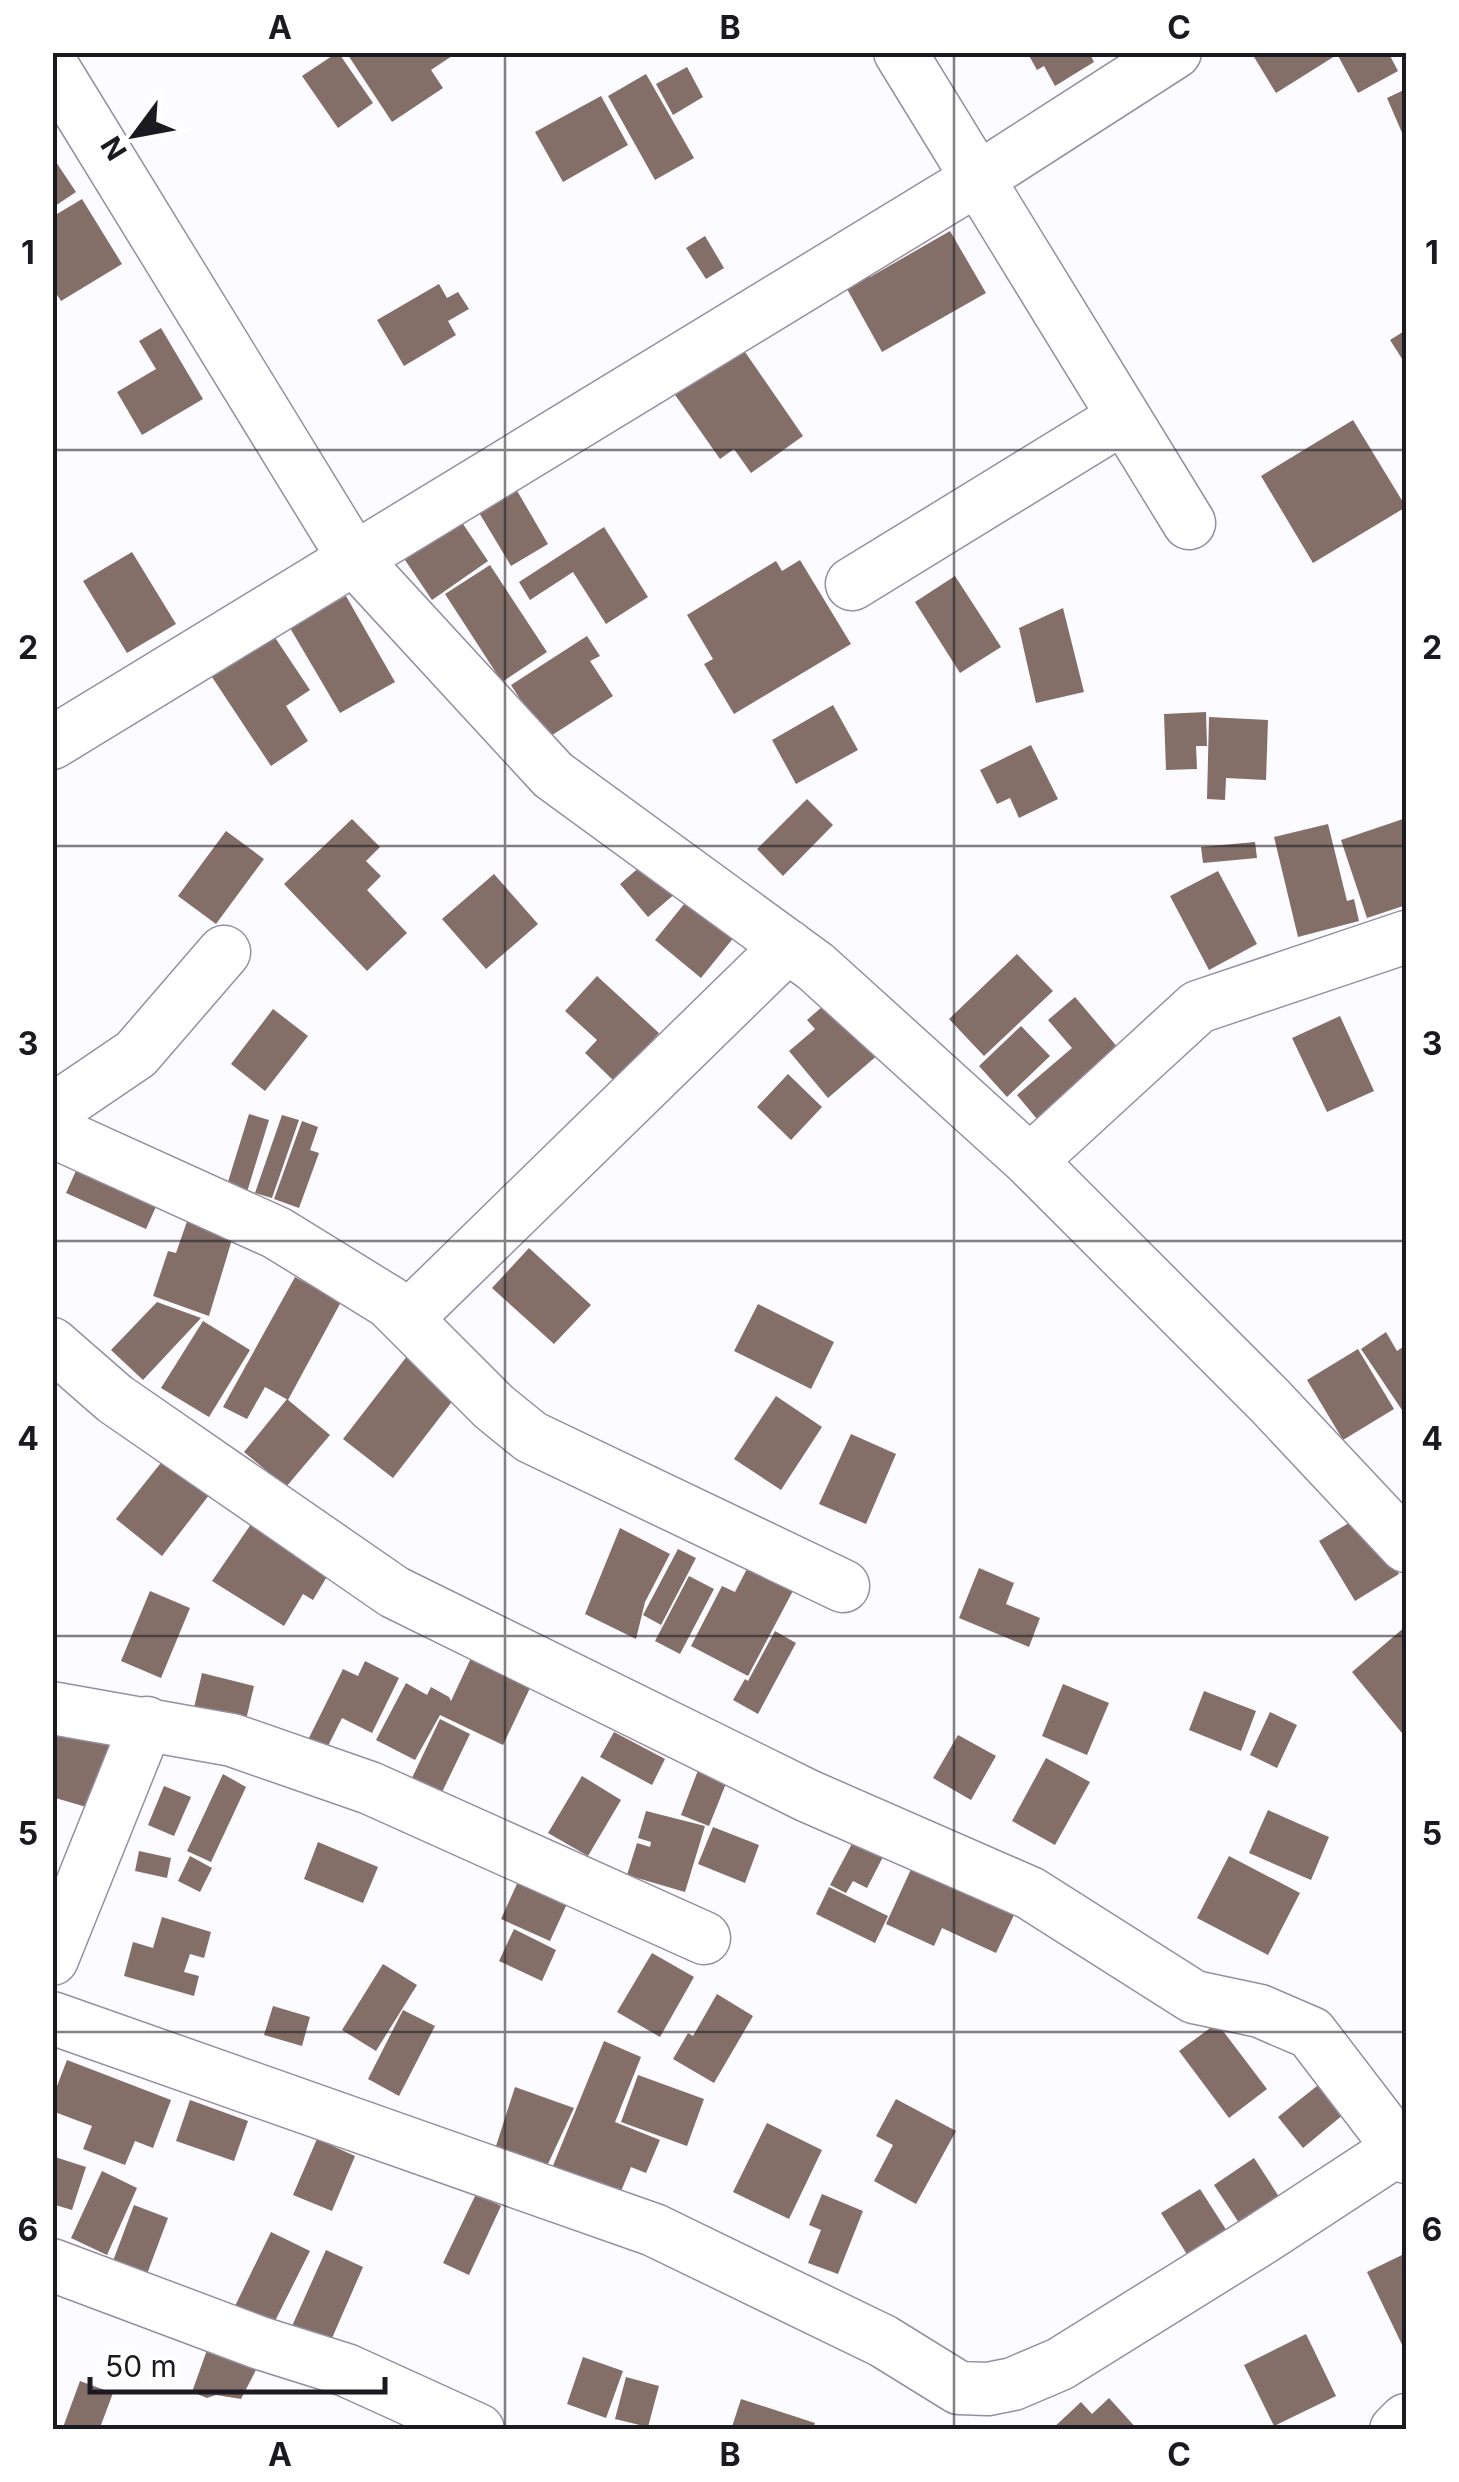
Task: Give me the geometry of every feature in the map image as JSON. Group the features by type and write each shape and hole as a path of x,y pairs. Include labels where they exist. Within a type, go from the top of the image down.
{"street":[{"path":"900,52 1189,523"},
{"path":"52,743 979,178 1176,52"},
{"path":"52,66 356,560 553,774 816,967 1030,1161 1294,1424 1406,1546"},
{"path":"852,584 1124,417"},
{"path":"1030,1161 1198,1007 1406,937"},
{"path":"406,1319 788,946"},
{"path":"52,1112 136,1054 224,952"},
{"path":"52,1131 277,1233 389,1302 494,1407 532,1437 843,1586"},
{"path":"52,1344 114,1399 394,1592 808,1796 1030,1893 1194,1996 1260,2011 1311,2033 1403,2153 1060,2364 1013,2384 988,2389 960,2388 883,2340 654,2230 52,2018"},
{"path":"52,1708 232,1740 370,1788 704,1938"},
{"path":"52,1959 147,1724"},
{"path":"52,2265 260,2343 346,2370 478,2430"},
{"path":"1396,2430 1406,2420"}],"building":[{"path":"338,52 373,103 338,128 302,76"},
{"path":"346,52 458,52 431,70 443,88 392,122"},
{"path":"1027,52 1089,52 1094,62 1055,86 1044,66 1037,70"},
{"path":"1251,52 1333,52 1335,56 1276,93"},
{"path":"1336,52 1388,52 1398,71 1358,93"},
{"path":"687,67 703,97 673,115 656,84"},
{"path":"646,74 694,158 655,180 608,96"},
{"path":"1406,89 1406,142 1387,98"},
{"path":"601,96 628,145 563,182 535,132"},
{"path":"52,156 76,192 52,208"},
{"path":"82,199 122,264 61,301 52,287 52,217"},
{"path":"950,231 986,293 882,352 837,271 859,258 870,277"},
{"path":"705,236 724,268 706,279 686,248"},
{"path":"439,284 447,298 458,292 469,309 448,321 456,335 404,366 377,320"},
{"path":"161,328 203,399 142,435 117,392 156,369 139,341"},
{"path":"1406,330 1406,365 1390,340"},
{"path":"734,336 803,436 751,473 734,449 720,459 666,382"},
{"path":"1353,420 1406,507 1313,563 1261,476"},
{"path":"516,489 548,544 511,566 478,511"},
{"path":"461,521 488,561 432,600 405,560"},
{"path":"604,527 648,597 606,624 573,572 530,600 519,582"},
{"path":"132,552 176,624 127,653 83,581"},
{"path":"800,560 851,644 734,714 704,664 713,659 687,615 776,561 782,571"},
{"path":"490,565 547,652 502,682 445,594"},
{"path":"955,576 1001,647 960,673 915,602"},
{"path":"346,596 395,682 340,713 290,628"},
{"path":"1063,608 1084,692 1036,703 1019,628"},
{"path":"272,633 310,690 286,706 308,741 271,766 210,674"},
{"path":"587,636 600,656 590,661 613,696 546,739 511,685"},
{"path":"833,705 858,750 796,784 772,740"},
{"path":"1206,712 1207,746 1196,746 1197,769 1166,770 1164,714"},
{"path":"1209,717 1268,720 1266,780 1226,778 1225,800 1207,799"},
{"path":"1031,745 1058,799 1019,818 1010,798 997,804 980,770"},
{"path":"807,799 833,825 783,876 757,849"},
{"path":"352,819 380,847 366,861 381,876 367,890 407,933 367,971 284,884"},
{"path":"1403,819 1406,905 1367,918 1341,840"},
{"path":"1328,824 1347,901 1354,899 1359,921 1298,937 1274,837"},
{"path":"226,831 264,859 216,924 178,896"},
{"path":"1255,842 1257,858 1203,863 1201,847"},
{"path":"656,853 684,886 648,917 620,884"},
{"path":"1218,871 1257,944 1209,970 1170,896"},
{"path":"494,874 538,924 486,969 442,919"},
{"path":"689,898 735,936 701,978 655,940"},
{"path":"1017,954 1053,991 984,1056 949,1019"},
{"path":"597,976 659,1033 615,1082 585,1053 597,1040 565,1011"},
{"path":"839,992 887,1047 828,1098 789,1051 815,1029 807,1020"},
{"path":"1075,997 1119,1049 1037,1119 1017,1095 1072,1048 1048,1020"},
{"path":"273,1009 308,1036 265,1091 231,1064"},
{"path":"1340,1016 1374,1091 1327,1112 1292,1038"},
{"path":"1021,1026 1050,1056 1007,1097 979,1066"},
{"path":"788,1074 822,1107 791,1140 757,1107"},
{"path":"249,1114 269,1120 247,1192 227,1185"},
{"path":"282,1115 299,1120 272,1198 255,1193"},
{"path":"302,1121 318,1127 310,1150 319,1153 299,1208 274,1199"},
{"path":"79,1164 159,1200 146,1229 66,1193"},
{"path":"192,1207 237,1223 209,1316 153,1296 168,1251 176,1253"},
{"path":"529,1248 591,1305 554,1344 492,1288"},
{"path":"295,1277 341,1302 288,1400 265,1387 247,1419 223,1407"},
{"path":"157,1302 201,1318 143,1380 111,1350"},
{"path":"758,1304 834,1342 811,1389 734,1351"},
{"path":"203,1321 250,1350 209,1417 161,1388"},
{"path":"1386,1332 1397,1351 1406,1345 1406,1416 1361,1349"},
{"path":"1358,1349 1394,1409 1343,1440 1307,1380"},
{"path":"411,1351 461,1390 393,1478 343,1439"},
{"path":"776,1396 822,1427 781,1490 734,1459"},
{"path":"287,1399 330,1435 286,1487 244,1452"},
{"path":"851,1434 896,1454 866,1524 819,1504"},
{"path":"168,1454 213,1490 162,1556 116,1519"},
{"path":"258,1514 335,1563 313,1600 303,1594 284,1626 212,1581"},
{"path":"1362,1515 1399,1574 1355,1601 1319,1541"},
{"path":"620,1528 670,1554 645,1602 636,1639 585,1614"},
{"path":"678,1549 696,1558 661,1625 643,1615"},
{"path":"750,1563 795,1587 748,1676 691,1646 722,1586 735,1592"},
{"path":"979,1568 1014,1583 1006,1604 1040,1618 1029,1647 959,1618"},
{"path":"689,1576 714,1589 680,1654 655,1641"},
{"path":"150,1591 190,1608 161,1678 121,1661"},
{"path":"1406,1626 1406,1738 1352,1672"},
{"path":"775,1631 796,1643 758,1714 733,1700"},
{"path":"471,1658 540,1667 503,1745 440,1715 415,1760 376,1740 406,1683 427,1695 431,1687 451,1701"},
{"path":"365,1661 399,1678 372,1733 342,1718 322,1758 304,1748 343,1669 358,1676"},
{"path":"202,1673 254,1686 245,1724 193,1712"},
{"path":"1063,1684 1109,1703 1087,1755 1042,1736"},
{"path":"1204,1691 1256,1711 1241,1751 1189,1730"},
{"path":"1270,1712 1297,1725 1277,1768 1250,1755"},
{"path":"59,1718 120,1735 100,1811 52,1797 52,1740"},
{"path":"440,1719 470,1734 432,1813 402,1799"},
{"path":"614,1732 665,1759 652,1785 600,1757"},
{"path":"958,1735 996,1756 971,1800 933,1778"},
{"path":"1046,1758 1090,1782 1055,1845 1012,1821"},
{"path":"700,1765 729,1776 709,1826 681,1815"},
{"path":"223,1774 246,1787 211,1862 187,1851"},
{"path":"582,1776 621,1800 588,1856 548,1833"},
{"path":"164,1786 191,1797 174,1836 148,1825"},
{"path":"1268,1810 1329,1837 1311,1880 1249,1853"},
{"path":"646,1811 705,1826 685,1892 627,1875 637,1843 650,1847 651,1842 638,1838"},
{"path":"713,1827 759,1845 745,1883 698,1864"},
{"path":"855,1838 885,1853 867,1888 853,1881 846,1893 830,1885"},
{"path":"318,1842 378,1867 363,1903 304,1879"},
{"path":"139,1851 171,1858 167,1878 135,1871"},
{"path":"190,1856 212,1868 200,1892 178,1881"},
{"path":"917,1856 965,1892 1014,1915 996,1953 942,1928 934,1946 886,1924"},
{"path":"1229,1856 1300,1893 1268,1955 1197,1918"},
{"path":"521,1875 570,1897 550,1941 501,1919"},
{"path":"829,1887 888,1916 875,1943 816,1914"},
{"path":"162,1917 211,1932 204,1958 190,1954 184,1972 199,1976 194,1996 124,1976 133,1942 153,1948"},
{"path":"514,1929 556,1950 542,1981 499,1961"},
{"path":"652,1953 694,1977 660,2037 617,2012"},
{"path":"383,1964 417,1985 376,2051 342,2030"},
{"path":"717,1994 753,2016 714,2083 673,2059 688,2033 693,2036"},
{"path":"273,2006 310,2017 302,2046 264,2035"},
{"path":"403,2010 435,2026 399,2096 368,2079"},
{"path":"1217,2023 1267,2089 1229,2118 1179,2051"},
{"path":"604,2041 641,2057 615,2122 660,2140 646,2173 631,2167 617,2201 550,2173"},
{"path":"67,2060 171,2100 153,2148 135,2141 125,2165 83,2149 92,2126 52,2111 52,2099"},
{"path":"1332,2074 1356,2104 1303,2148 1278,2117"},
{"path":"638,2075 704,2099 687,2146 621,2122"},
{"path":"515,2087 574,2108 547,2166 495,2149"},
{"path":"896,2099 956,2131 916,2204 874,2181 893,2145 876,2136"},
{"path":"190,2100 248,2121 234,2161 176,2141"},
{"path":"767,2123 822,2150 789,2219 733,2192"},
{"path":"317,2139 355,2156 332,2211 293,2195"},
{"path":"52,2156 86,2167 72,2210 52,2204"},
{"path":"1254,2158 1285,2206 1245,2232 1214,2185"},
{"path":"102,2171 137,2188 107,2255 71,2238"},
{"path":"1200,2189 1234,2242 1195,2267 1161,2213"},
{"path":"476,2194 501,2206 469,2275 443,2263"},
{"path":"822,2194 863,2211 838,2274 808,2263 821,2230 809,2225"},
{"path":"134,2205 168,2218 147,2274 113,2261"},
{"path":"271,2232 310,2251 273,2325 235,2306"},
{"path":"326,2250 363,2267 326,2352 288,2335"},
{"path":"1402,2255 1406,2263 1406,2353 1367,2272"},
{"path":"1306,2334 1336,2396 1274,2426 1244,2365"},
{"path":"207,2350 257,2368 241,2399 216,2395 207,2398 192,2392"},
{"path":"583,2357 623,2371 606,2418 567,2404"},
{"path":"626,2377 659,2386 648,2427 615,2419"},
{"path":"80,2381 113,2393 101,2425 111,2430 62,2430"},
{"path":"1109,2398 1138,2430 1051,2430 1081,2402 1092,2414"},
{"path":"741,2399 815,2423 813,2430 731,2430"}]}
